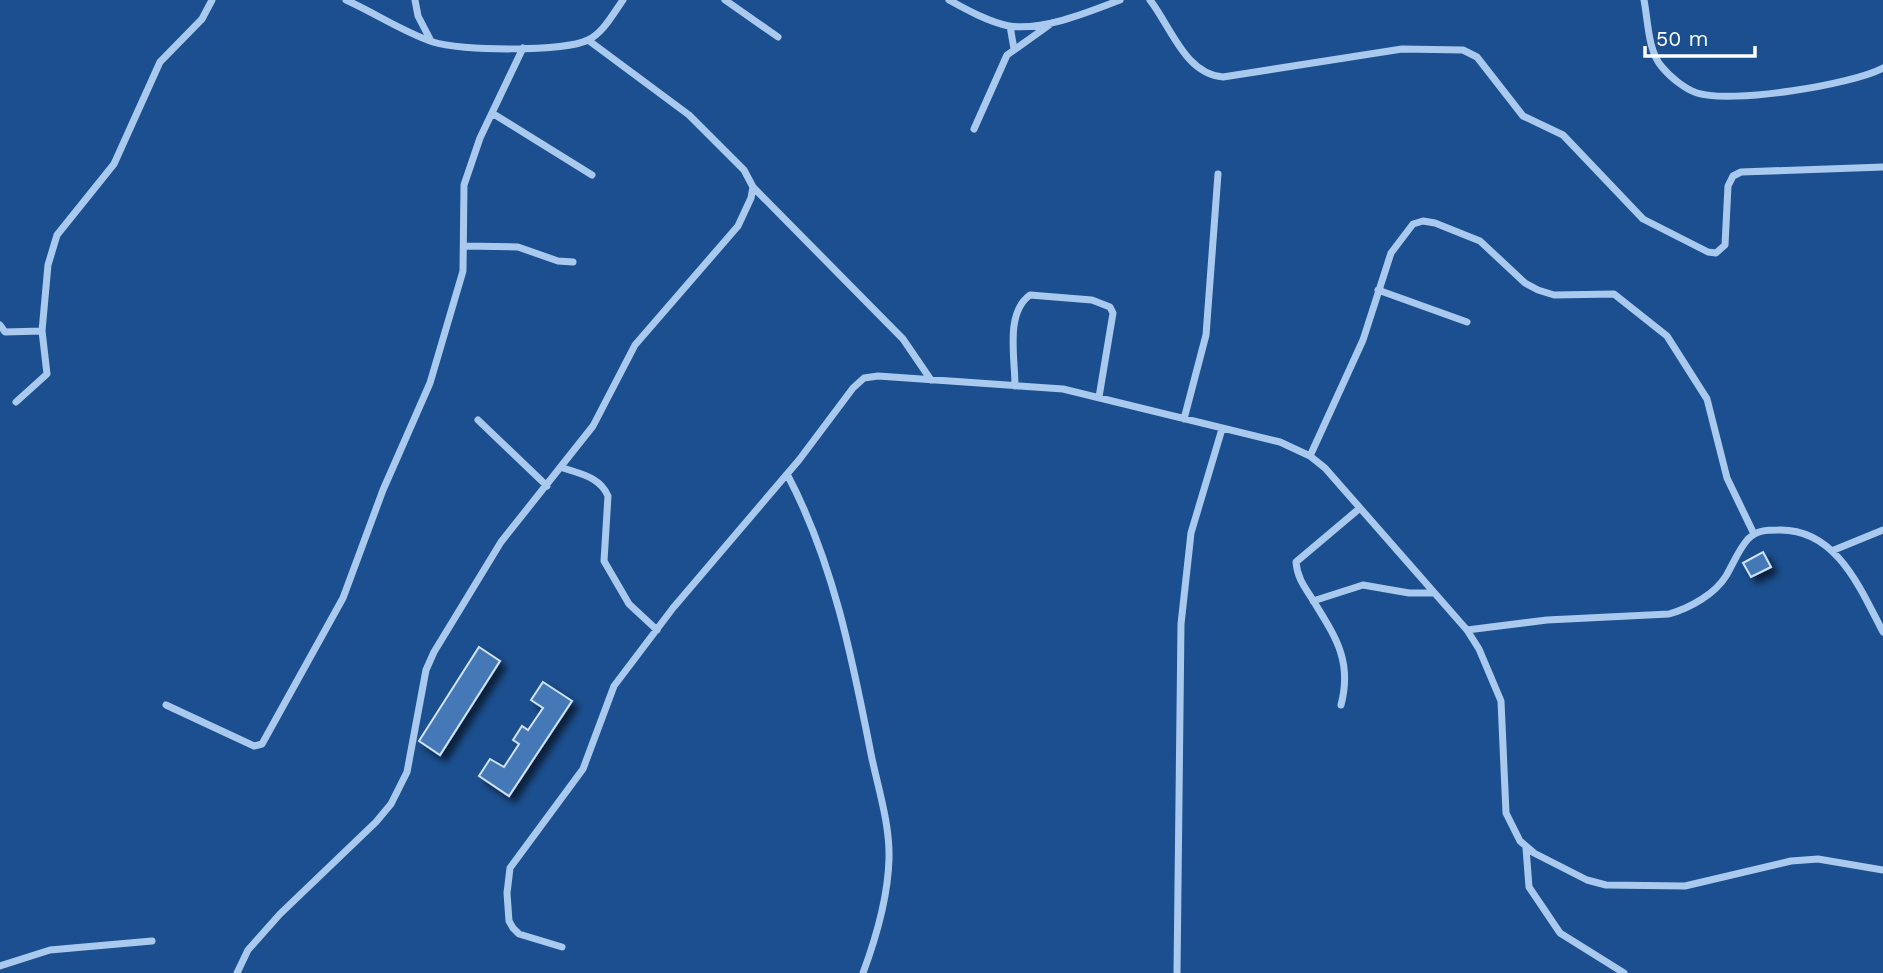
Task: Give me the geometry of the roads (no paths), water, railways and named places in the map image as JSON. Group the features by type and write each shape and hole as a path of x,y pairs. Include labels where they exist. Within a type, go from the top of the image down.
{"street":[{"path":"16,402 47,374 42,331 48,265 57,235 109,172 160,62 202,19 212,0"},
{"path":"346,0 432,42 448,46 523,48 588,40 601,31 623,0"},
{"path":"415,0 418,16 432,42"},
{"path":"725,0 778,37"},
{"path":"950,0 1010,26 1080,16 1120,0"},
{"path":"1150,0 1192,62 1209,76 1223,77 1402,50 1463,50 1477,57 1523,116 1563,135 1643,219 1708,252 1716,253 1726,245 1728,186 1733,176 1741,172 1883,167"},
{"path":"1644,0 1655,57 1662,67 1698,93 1776,93 1862,76 1883,68"},
{"path":"974,129 1002,62 1014,50 1056,20"},
{"path":"1010,26 1014,50"},
{"path":"588,40 689,115 744,170 754,187 903,339 931,380"},
{"path":"166,705 254,747 262,744 343,598 383,490 430,383 463,271 464,185 492,113 523,48"},
{"path":"492,113 592,175"},
{"path":"1184,419 1206,335 1218,174"},
{"path":"237,973 248,950 280,914 376,822 391,804 407,772 426,670 434,652 500,542 563,468 593,426 635,345 738,226 754,187"},
{"path":"1310,456 1363,340 1391,253 1406,230 1423,221 1435,223 1480,241 1525,283 1538,290 1554,295 1607,293 1621,299 1667,336 1707,399 1727,478 1754,534"},
{"path":"464,246 518,247 558,261 573,262"},
{"path":"1378,290 1467,323"},
{"path":"1016,386 1015,321 1017,307 1023,300 1030,295 1092,300 1110,307 1113,313 1099,397"},
{"path":"0,325 5,332 42,331"},
{"path":"562,947 519,934 513,928 509,920 507,893 510,868 583,769 614,686 787,474 853,388 864,378 1063,389 1280,442 1310,456 1360,508 1467,630 1479,649 1501,701 1505,805 1520,841 1526,848 1587,880 1606,885 1685,886 1790,861 1818,859 1883,870"},
{"path":"478,420 547,486"},
{"path":"1177,973 1181,624 1191,533 1222,429"},
{"path":"563,468 595,479 604,488 608,496 604,561 629,604 657,630"},
{"path":"787,474 809,516 832,584 853,664 885,817 889,858 887,876 873,947 863,973"},
{"path":"1341,705 1348,674 1336,640 1297,575 1296,562 1360,508"},
{"path":"1467,630 1547,620 1669,614 1683,610 1719,587 1746,540 1754,534 1763,530 1795,529 1834,550 1859,586 1883,632"},
{"path":"1834,550 1883,530"},
{"path":"1313,601 1363,585 1409,593 1434,593"},
{"path":"1526,848 1529,887 1560,933 1624,973"},
{"path":"0,966 50,950 152,941"}]}
